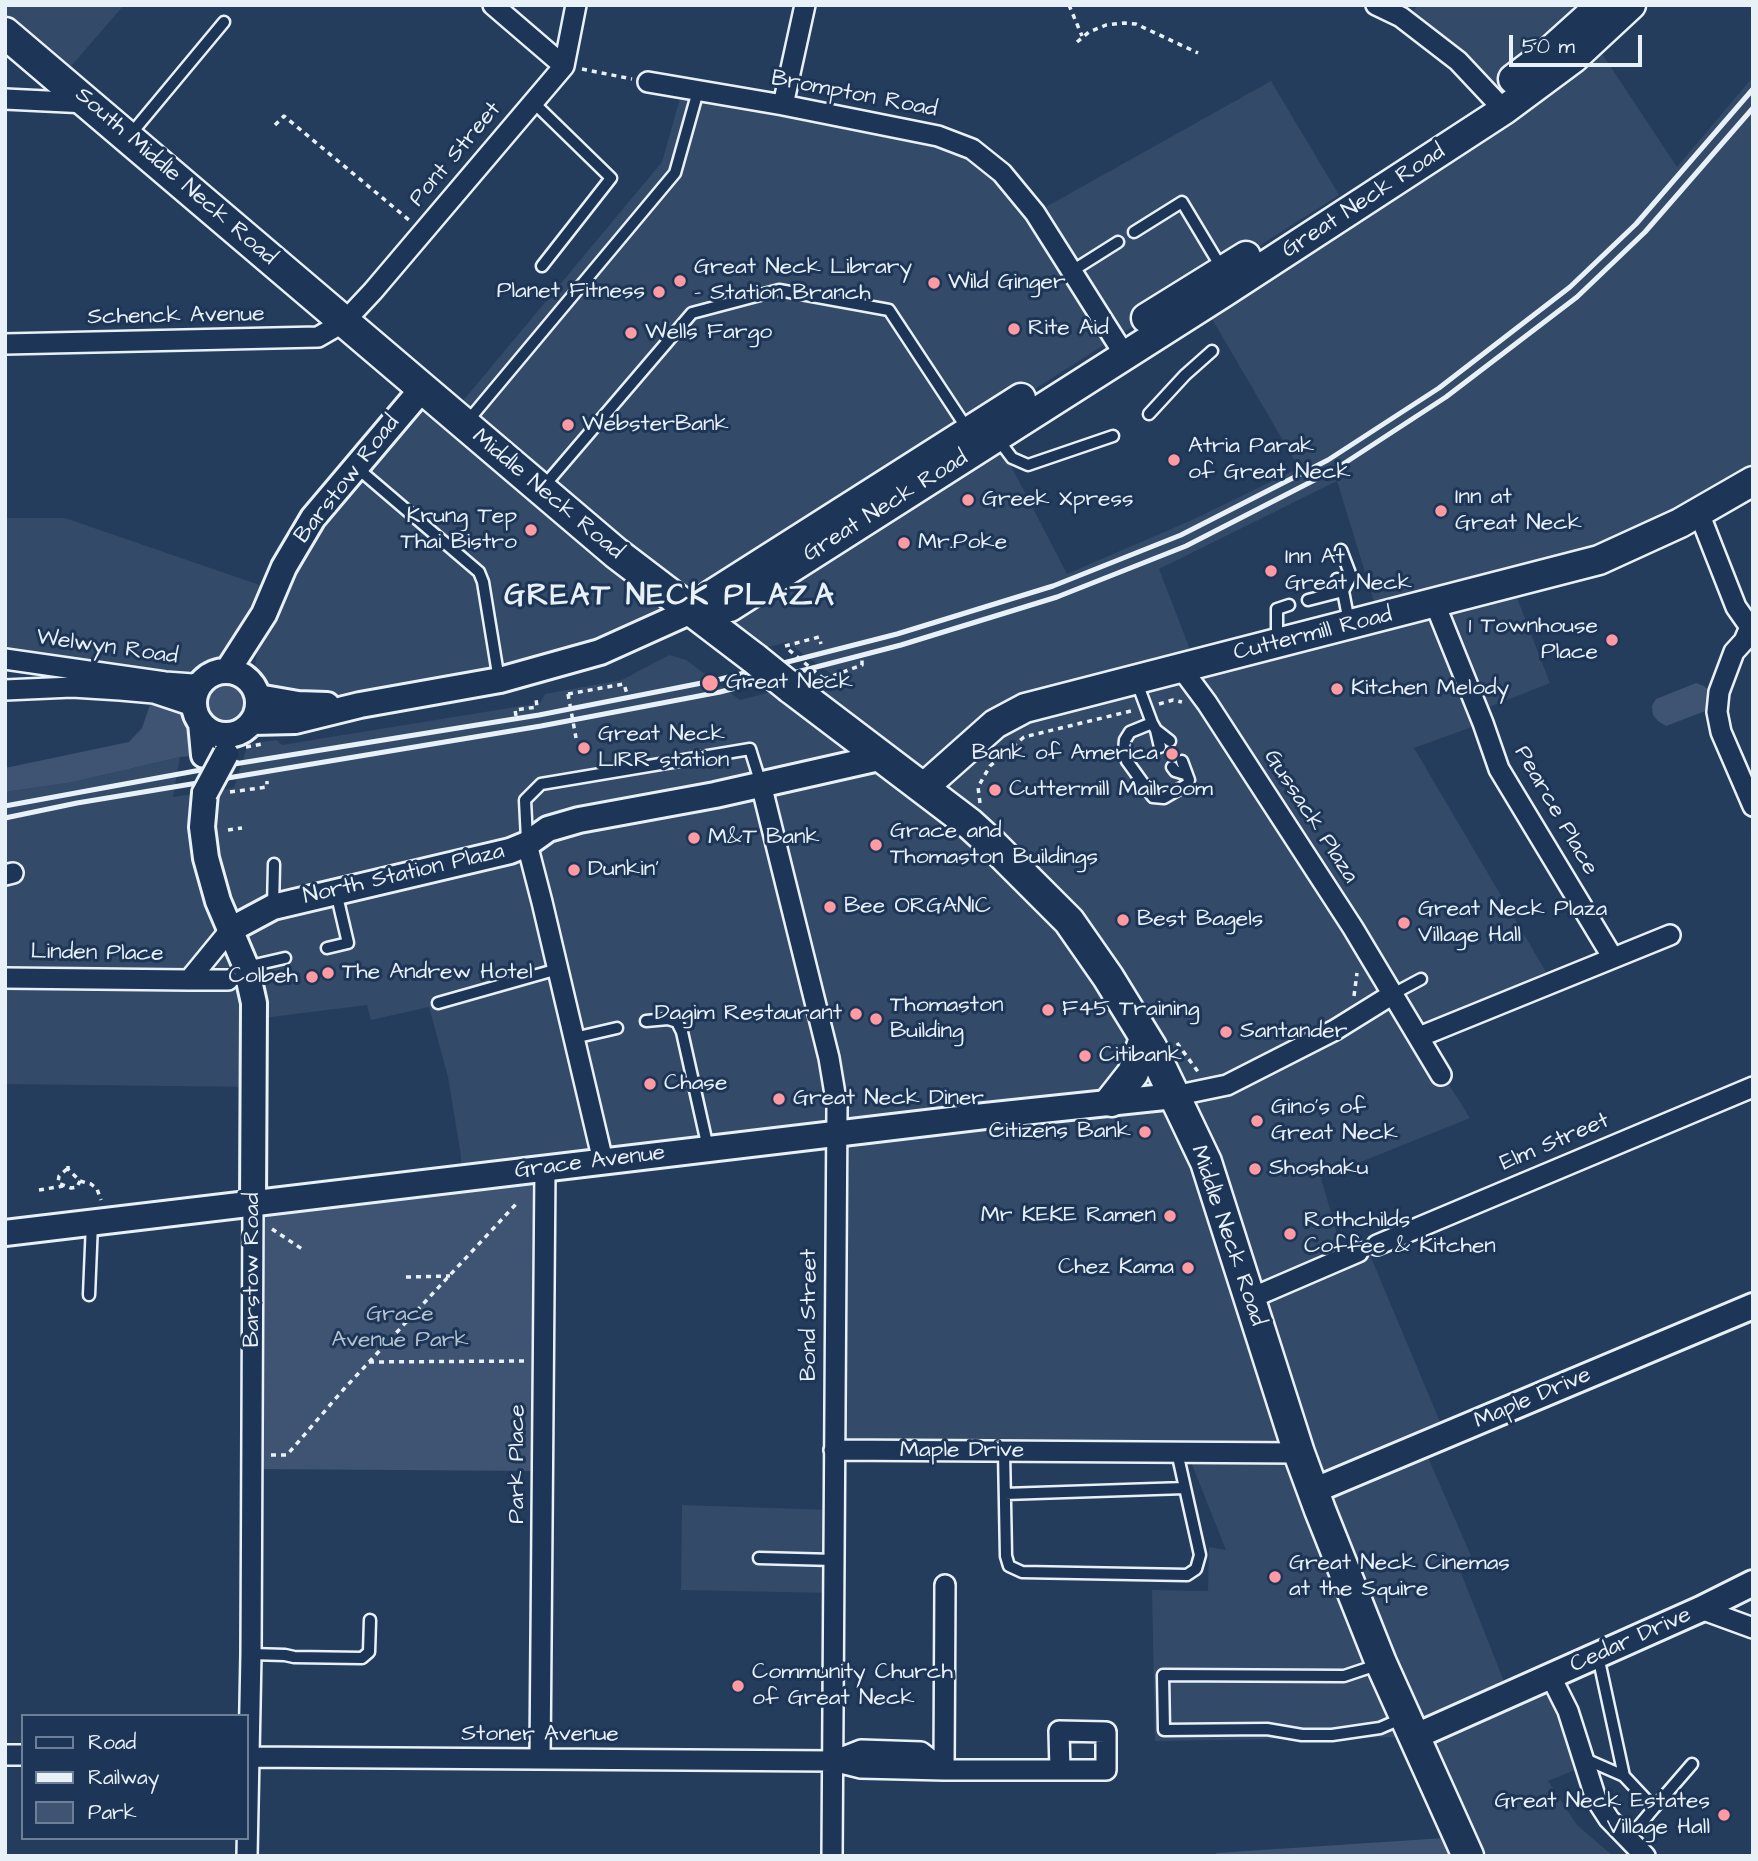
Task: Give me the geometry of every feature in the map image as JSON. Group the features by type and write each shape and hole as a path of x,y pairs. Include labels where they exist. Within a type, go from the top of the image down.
{"main road":[{"name":"Great Neck Road","path":"1119,346 1223,293 1498,103 1601,5"},
{"name":"Great Neck Road","path":"691,611 711,595 982,439 1119,346 1224,270 1574,58 1631,5"},
{"name":"South Middle Neck Road","path":"5,33 344,322"},
{"name":"Middle Neck Road","path":"344,322 616,553 883,757 993,845 1069,921 1108,977 1158,1037 1174,1096 1206,1162 1313,1491 1381,1663 1468,1856"},
{"name":"Cuttermill Road","path":"923,788 995,724 1025,708 1600,561 1699,513 1753,481"},
{"path":"1111,1101 1158,1037"}],"street":[{"path":"493,5 564,66"},
{"name":"Pont Street","path":"344,322 564,66 576,5"},
{"path":"783,106 806,5"},
{"path":"1376,5 1401,16 1458,61 1498,103"},
{"name":"Brompton Road","path":"648,82 938,136 972,149 1002,173 1035,213 1119,346"},
{"path":"5,99 88,103"},
{"name":"Schenck Avenue","path":"5,344 318,337 344,322"},
{"name":"Barstow Road","path":"228,670 264,614 289,556 313,518 422,388"},
{"path":"1699,513 1736,607 1750,627 1744,641 1734,652 1719,692 1717,712 1721,732 1753,806"},
{"name":"Pearce Place","path":"1435,604 1499,769 1612,958"},
{"path":"233,742 295,721 360,705 499,680 600,652 691,611"},
{"name":"Barstow Road","path":"248,1757 251,1654 254,1003 237,974 230,930 205,858 202,827 205,793 233,742 257,714 255,690 264,614"},
{"name":"Welwyn Road","path":"5,659 171,682 193,684 202,681"},
{"name":"Gussack Plaza","path":"1181,668 1207,703 1353,928 1441,1075"},
{"path":"233,742 226,735 216,734 197,715 194,695 202,681 214,672 228,670 246,676 255,690 298,705 360,705"},
{"name":"Welwyn Road","path":"5,690 72,687 155,693 197,715"},
{"path":"197,715 233,742"},
{"name":"North Station Plaza","path":"230,930 273,907 510,851 527,844 548,829 579,820 883,757"},
{"name":"Bond Street","path":"761,784 829,1058 837,1106 832,1856"},
{"path":"527,844 603,1161"},
{"name":"Linden Place","path":"189,980 230,930"},
{"path":"1419,1037 1670,935"},
{"name":"Linden Place","path":"5,978 189,980 237,974"},
{"path":"1174,1096 1227,1085 1335,1030 1393,994"},
{"name":"Elm Street","path":"1249,1299 1753,1087"},
{"name":"Grace Avenue","path":"5,1233 97,1212 253,1203 835,1133 1174,1096"},
{"name":"Park Place","path":"540,1759 545,1169"},
{"name":"Maple Drive","path":"1313,1491 1753,1306"},
{"name":"Maple Drive","path":"834,1450 1299,1453"},
{"name":"Cedar Drive","path":"1413,1734 1450,1737 1507,1696 1753,1583"},
{"path":"944,1770 945,1585"},
{"path":"1701,1609 1753,1628"},
{"path":"1551,1677 1568,1711 1597,1800 1609,1819 1645,1856"},
{"path":"1413,1734 1420,1717 1507,1696"},
{"name":"Stoner Avenue","path":"248,1757 833,1761 860,1768 1060,1770"}],"lane":[{"path":"128,138 224,22"},
{"path":"465,425 675,173 698,91"},
{"path":"533,102 611,178 542,266"},
{"path":"1134,232 1182,202 1224,270"},
{"path":"1072,271 1118,242"},
{"path":"541,490 692,313 779,290 889,310 982,439 1028,465 1057,460 1113,436"},
{"path":"1149,414 1187,379 1212,351"},
{"path":"355,467 479,572 484,582 499,680"},
{"path":"1308,600 1343,591 1351,576 1341,550"},
{"path":"1337,579 1343,591 1350,626"},
{"path":"1277,644 1277,609 1289,605"},
{"path":"1136,680 1160,747"},
{"path":"1154,727 1170,741"},
{"path":"1154,727 1130,732 1125,740 1124,751 1127,761 1153,797 1164,798 1188,784 1185,764 1182,761"},
{"path":"527,844 525,800 541,784 750,749 761,784"},
{"path":"1172,767 1185,774"},
{"path":"273,907 274,864"},
{"path":"327,948 348,943 336,891"},
{"path":"237,974 285,958"},
{"path":"438,1003 558,969"},
{"path":"1393,994 1421,979"},
{"path":"646,1021 668,1019 677,1022 682,1032 708,1149"},
{"path":"574,1038 617,1028"},
{"path":"89,1295 97,1212"},
{"path":"1004,1451 1006,1556 1009,1566 1021,1572 1187,1576 1196,1569 1200,1555 1177,1452"},
{"path":"1004,1494 1185,1488"},
{"path":"759,1558 834,1560"},
{"path":"251,1654 362,1658 369,1652 370,1620"},
{"path":"1598,1655 1624,1776"},
{"path":"1381,1663 1345,1675 1163,1675 1164,1730 1267,1729 1302,1735 1332,1735 1380,1728 1413,1734"},
{"path":"1583,1758 1624,1776 1654,1808"},
{"path":"1628,1839 1692,1764"}],"path":[{"path":"1069,5 1082,36"},
{"path":"1077,42 1082,36 1106,25 1136,24 1198,53"},
{"path":"564,66 648,82"},
{"path":"275,125 284,116 409,220"},
{"path":"821,644 819,637 785,646 824,680 862,665 862,659"},
{"path":"576,738 568,694 624,684 627,694"},
{"path":"516,716 515,710 537,706 536,699"},
{"path":"979,804 978,786 990,766 1024,737 1173,700 1182,702 1190,712"},
{"path":"233,742 265,744"},
{"path":"230,792 267,787 267,780"},
{"path":"228,830 242,828"},
{"path":"1353,1000 1359,976 1355,967"},
{"path":"1158,1037 1203,1077"},
{"path":"63,1186 58,1183 59,1176 68,1167 80,1181 97,1189 97,1212"},
{"path":"39,1190 77,1187 80,1181"},
{"path":"266,1455 287,1455 369,1362 517,1203"},
{"path":"272,1228 304,1251"},
{"path":"406,1277 450,1276"},
{"path":"369,1362 543,1361"}],"shaded area":[{"path":"5,5 124,5 60,79 5,33"},
{"path":"1418,5 1601,5 1491,96 1406,20"},
{"path":"1593,40 1677,167 1753,77 1753,481 1512,585 1550,683 1479,711 1483,723 1414,748 1552,982 1419,1037 1470,1118 1321,1178 1344,1258 1367,1248 1446,1436 1423,1446 1476,1567 1461,1573 1509,1694 1551,1677 1585,1766 1548,1781 1577,1825 1613,1856 1469,1856 1414,1737 1155,1741 1152,1590 1208,1591 1209,1547 1226,1550 1187,1452 834,1451 835,1134 461,1179 461,1156 448,1077 429,1007 371,1020 367,1005 255,1019 254,1087 5,1084 5,792 73,782 180,757 173,797 234,788 248,744 276,740 282,745 540,703 545,694 622,680 669,655 686,660 740,700 834,676 787,642 748,653 691,611 654,629 360,705 256,690 252,683 263,617 228,670 201,681 5,659 5,518 65,518 274,590 422,389 452,414 662,162 683,88 972,149 1035,213 1271,81 1339,195 969,431 996,437 1067,574 1192,520 1299,468 1204,305","holes":["1337,481 1379,618 1196,665 1159,569"]},
{"path":"682,1505 832,1510 833,1593 681,1590"}],"green space":[{"path":"221,670 246,676 256,690 257,714 249,726 240,732 226,735 208,730 204,755 180,757 73,782 5,792 5,768 129,742 142,728 154,693 193,706 198,685 208,675"},
{"path":"1696,683 1710,692 1708,710 1666,726 1658,721 1653,715 1652,706 1656,699"},
{"name":"Grace Avenue Park","path":"545,1169 543,1471 252,1469 253,1203"},
{"path":"1460,1837 1469,1856 1216,1856 1216,1853"}],"railway":[{"path":"5,806 228,765 539,715 717,680 897,634 1053,586 1181,535 1328,460 1439,388 1570,287 1636,224 1753,89"},
{"path":"5,818 77,803 541,726 720,692 901,645 1057,597 1186,546 1334,470 1446,397 1577,297 1645,232 1753,108"}],"place":[{"name":"Great Neck Library - Station Branch","path":"680,281"},
{"name":"Wild Ginger","path":"934,283"},
{"name":"Planet Fitness","path":"659,292"},
{"name":"Rite Aid","path":"1014,329"},
{"name":"Wells Fargo","path":"631,333"},
{"name":"WebsterBank","path":"568,425"},
{"name":"Atria Parak of Great Neck","path":"1174,460"},
{"name":"Greek Xpress","path":"968,500"},
{"name":"Inn at Great Neck","path":"1441,511"},
{"name":"Krung Tep Thai Bistro","path":"531,530"},
{"name":"Mr.Poke","path":"904,543"},
{"name":"Inn At Great Neck","path":"1271,571"},
{"name":"1 Townhouse Place","path":"1612,640"},
{"name":"Great Neck","path":"710,683"},
{"name":"Kitchen Melody","path":"1337,689"},
{"name":"Great Neck LIRR station","path":"584,748"},
{"name":"Bank of America","path":"1172,754"},
{"name":"Cuttermill Mailroom","path":"995,790"},
{"name":"M&T Bank","path":"694,838"},
{"name":"Grace and Thomaston Buildings","path":"876,845"},
{"name":"Dunkin'","path":"574,870"},
{"name":"Bee ORGANIC","path":"830,907"},
{"name":"Best Bagels","path":"1123,920"},
{"name":"Great Neck Plaza Village Hall","path":"1404,923"},
{"name":"The Andrew Hotel","path":"328,973"},
{"name":"Colbeh","path":"312,977"},
{"name":"F45 Training","path":"1048,1010"},
{"name":"Dagim Restaurant","path":"856,1014"},
{"name":"Thomaston Building","path":"876,1019"},
{"name":"Santander","path":"1226,1032"},
{"name":"Citibank","path":"1085,1056"},
{"name":"Chase","path":"650,1084"},
{"name":"Great Neck Diner","path":"779,1099"},
{"name":"Gino's of Great Neck","path":"1257,1121"},
{"name":"Citizens Bank","path":"1145,1132"},
{"name":"Shoshaku","path":"1255,1169"},
{"name":"Mr KEKE Ramen","path":"1170,1216"},
{"name":"Rothchilds Coffee & Kitchen","path":"1290,1234"},
{"name":"Chez Kama","path":"1188,1268"},
{"name":"Great Neck Cinemas at the Squire","path":"1275,1577"},
{"name":"Community Church of Great Neck","path":"738,1686"},
{"name":"Great Neck Estates Village Hall","path":"1724,1815"}],"district":[{"name":"GREAT NECK PLAZA","path":"670,598"}]}
